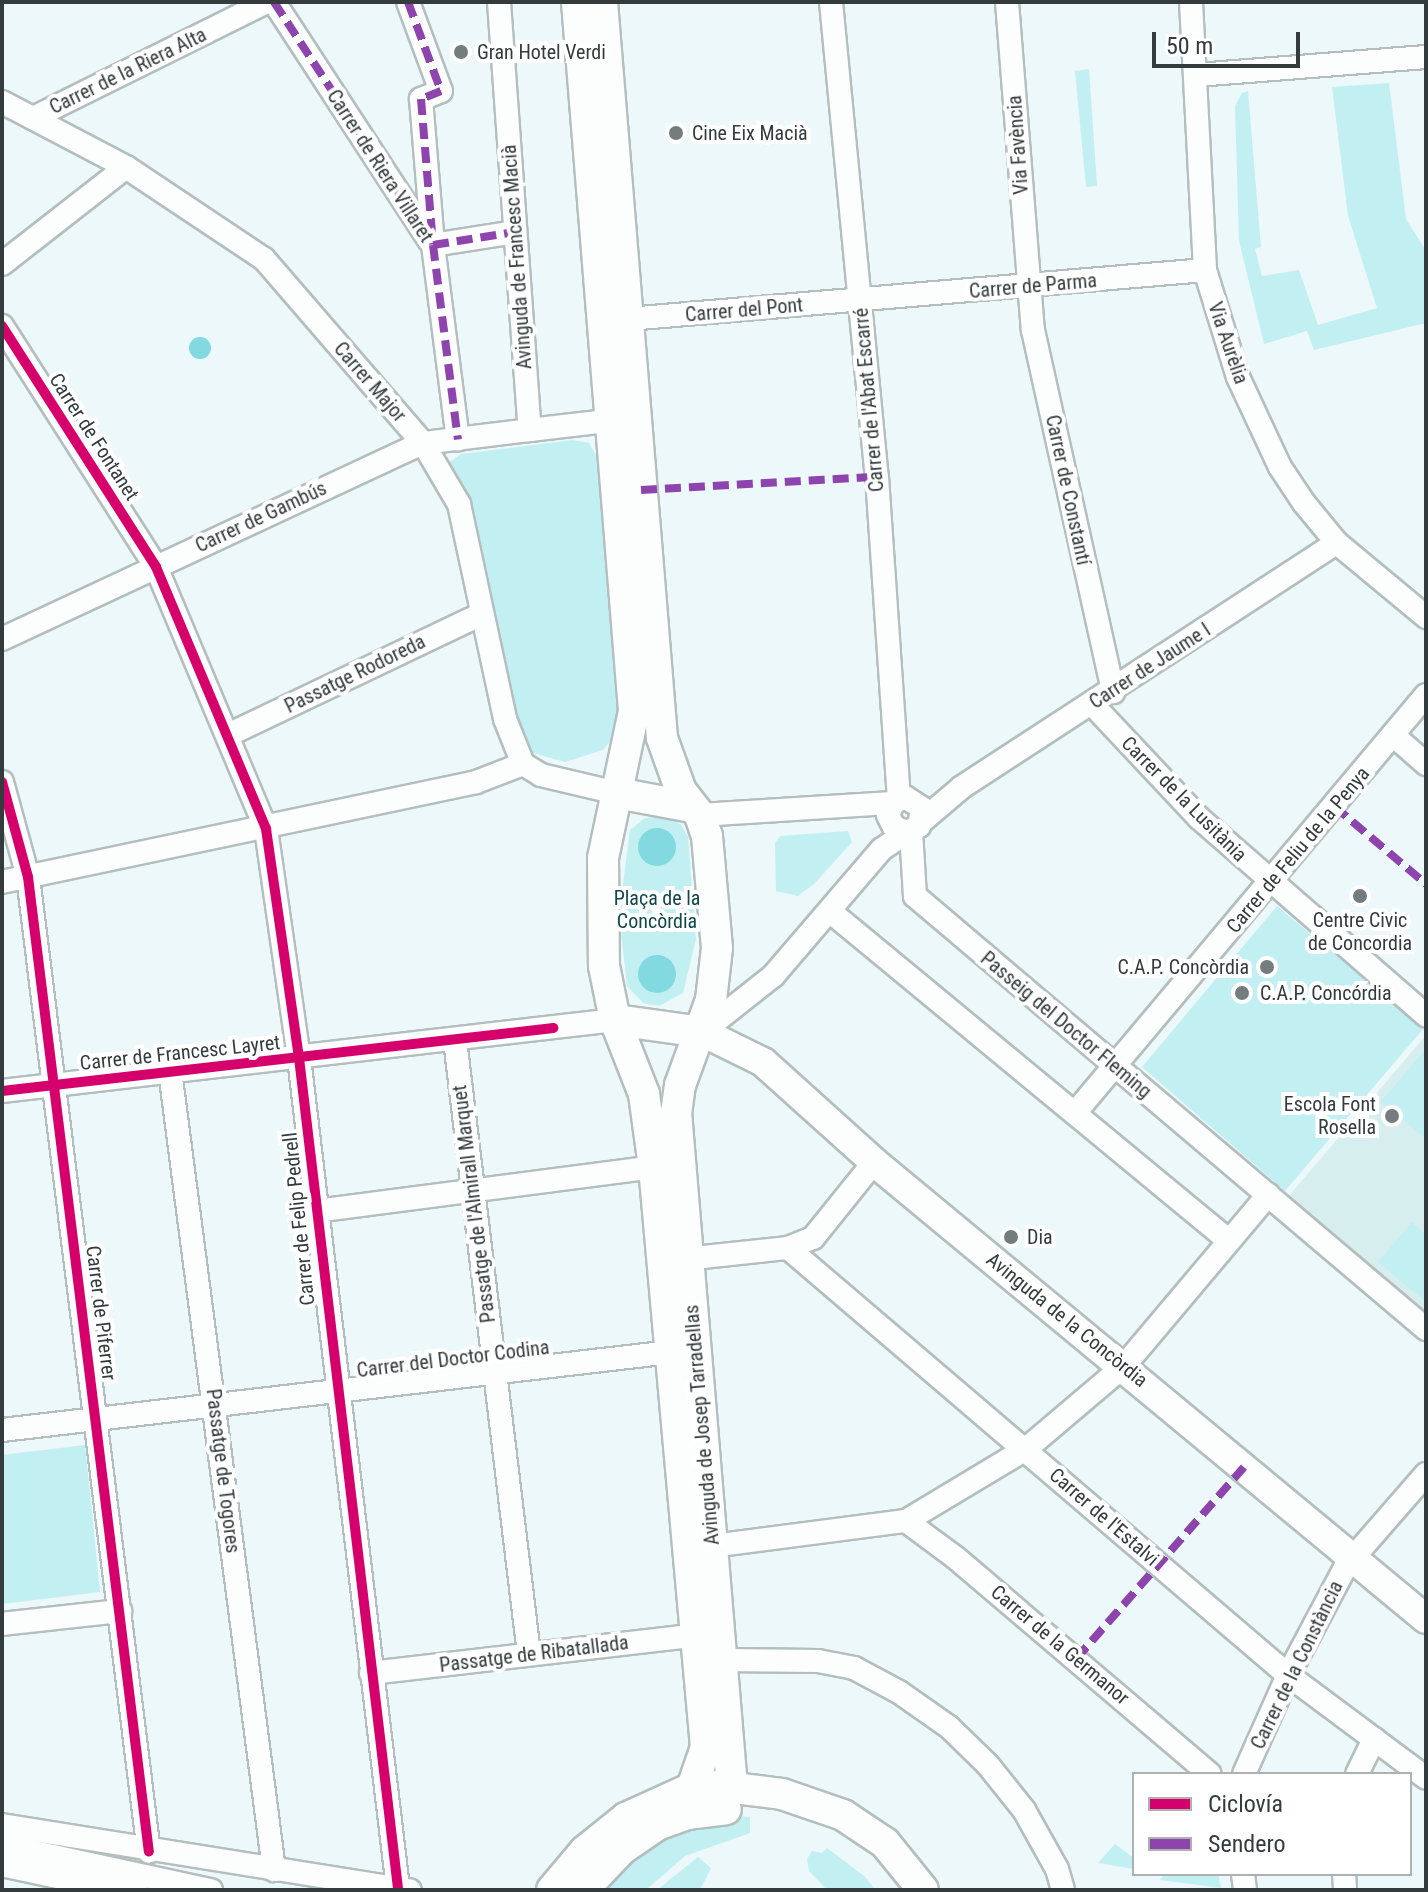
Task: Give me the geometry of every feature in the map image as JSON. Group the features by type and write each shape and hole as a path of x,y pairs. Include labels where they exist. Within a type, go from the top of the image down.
{"main road":[{"path":"577,2 624,418 662,738 681,791 696,811 709,851 717,969 702,1032 615,1020 605,983 601,899 606,833 634,711 624,418 628,319 602,2"},
{"path":"617,793 696,811"},
{"name":"Avinguda de Josep Tarradellas","path":"615,1020 639,1076 674,1260 701,1548 697,1635 706,1747 699,1799"},
{"name":"Avinguda de Josep Tarradellas","path":"702,1032 680,1085 676,1112 671,1352 701,1548 724,1660 732,1787"},
{"path":"583,1890 633,1840 699,1799 732,1787 821,1805 885,1843 923,1890"},
{"path":"552,1890 606,1833 664,1798 699,1799 778,1811 813,1820 855,1843 901,1890"}],"street":[{"name":"Carrer de la Riera Alta","path":"33,118 267,2"},
{"name":"Carrer de Riera Villaret","path":"274,2 433,245 458,439"},
{"path":"408,2 441,91 421,99 433,245 515,232"},
{"name":"Avinguda de Francesc Macià","path":"499,2 530,430"},
{"name":"Carrer de l'Abat Escarré","path":"831,2 861,300 905,815"},
{"name":"Via Favència","path":"1007,2 1028,288"},
{"name":"Via Aurèlia","path":"1191,2 1205,270 1238,377 1280,467 1337,543 1426,617"},
{"path":"1197,75 1426,57"},
{"name":"Carrer Major","path":"2,102 126,167 264,259 423,443 459,504 505,719 523,764"},
{"path":"2,264 126,167"},
{"name":"Carrer de Parma","path":"861,300 1028,288 1205,270"},
{"name":"Carrer de Constantí","path":"1028,288 1033,330 1113,692"},
{"name":"Carrer del Pont","path":"628,319 861,300"},
{"name":"Carrer de Fontanet","path":"2,326 156,567"},
{"path":"530,430 624,418"},
{"name":"Carrer de Gambús","path":"2,639 423,443 530,430"},
{"name":"Carrer de Jaume I","path":"905,815 962,787 1113,692 1337,543"},
{"name":"Carrer de Felip Pedrell","path":"156,567 266,829 299,1058 371,1673 404,1889"},
{"name":"Passatge Rodoreda","path":"228,735 482,614"},
{"name":"Carrer de Feliu de la Penya","path":"1075,1113 1426,695"},
{"name":"Carrer de la Lusitània","path":"1092,704 1199,818 1270,884 1424,1009"},
{"path":"1393,735 1426,764"},
{"path":"2,882 266,829 476,782 523,764 566,781 617,793"},
{"name":"Carrer de Piferrer","path":"2,782 28,877 149,1852"},
{"path":"696,811 905,815"},
{"path":"702,1032 750,997 832,913 905,815"},
{"name":"Passeig del Doctor Fleming","path":"905,815 915,896 1426,1329"},
{"path":"832,913 1228,1240"},
{"name":"Carrer de Francesc Layret","path":"2,1091 615,1020"},
{"name":"Avinguda de la Concòrdia","path":"702,1032 763,1062 874,1162 1426,1619"},
{"name":"Passatge de l'Almirall Marquet","path":"455,1040 529,1654"},
{"name":"Passatge de Togores","path":"170,1071 274,1870"},
{"path":"674,1260 788,1248 813,1238 833,1219 874,1162"},
{"path":"316,1211 654,1167"},
{"path":"701,1548 906,1521 1026,1449 1124,1366 1268,1195"},
{"name":"Carrer de l'Estalvi","path":"788,1248 1288,1675 1426,1778"},
{"name":"Carrer del Doctor Codina","path":"2,1430 671,1352"},
{"name":"Carrer de la Constància","path":"1245,1772 1288,1675 1353,1559 1426,1474"},
{"name":"Carrer de la Germanor","path":"906,1521 956,1558 1208,1772"},
{"path":"2,1624 120,1611"},
{"name":"Passatge de Ribatallada","path":"371,1673 697,1635"},
{"path":"724,1660 818,1661 854,1668 899,1692 949,1727 988,1765 1024,1810 1057,1869 1063,1890"},
{"path":"1358,1772 1374,1739"},
{"path":"2,1825 149,1852 404,1889"},
{"path":"2,1845 211,1890"},
{"path":"2,1862 133,1890"},
{"path":"2,1877 58,1890"}],"shaded area":[{"name":"Escola Font Rosella","path":"1426,1035 1426,1311 1288,1197"}],"green space":[{"path":"1089,69 1097,186 1086,187 1075,71"},
{"path":"1389,83 1406,219 1426,251 1426,323 1314,350 1307,331 1264,344 1239,241 1235,106 1242,93 1248,91 1261,247 1255,249 1262,276 1299,270 1318,325 1377,308 1348,216 1332,87"},
{"path":"573,440 589,443 600,462 621,718 617,733 603,750 565,762 526,751 519,741 447,464 461,454"},
{"name":"Plaça de la Concòrdia","path":"665,816 680,824 688,836 696,939 683,993 659,1006 643,1003 627,986 619,914 630,830 645,818"},
{"path":"848,831 852,842 814,884 798,896 776,891 775,843 780,836"},
{"path":"1277,906 1423,1029 1285,1191 1142,1067"},
{"path":"1426,1051 1426,1139 1381,1101"},
{"path":"1412,1222 1426,1234 1426,1302 1378,1262"},
{"path":"85,1445 100,1592 2,1604 2,1455"},
{"path":"739,1816 750,1817 750,1833 685,1856 646,1890 602,1890 621,1867 672,1833"},
{"path":"1115,1844 1132,1857 1132,1869 1098,1863"},
{"path":"827,1848 864,1876 876,1890 827,1890 809,1871 807,1859 812,1851 822,1853"},
{"path":"698,1857 711,1868 700,1890 657,1890"},
{"path":"1163,1876 1218,1876 1221,1888 1160,1880"}],"water":[{"path":"196,337 204,337 211,348 204,359 196,359 189,352 189,344"},
{"path":"657,828 670,834 676,847 670,860 657,866 644,860 638,847 644,834"},
{"path":"657,955 670,961 676,974 670,987 657,993 644,987 638,974 644,961"}],"marked path":[{"path":"274,2 431,242"},
{"path":"408,2 441,91 421,99 433,245 458,439"},
{"path":"433,245 515,232"},
{"path":"641,490 877,477"},
{"path":"1334,806 1426,884"},
{"path":"1076,1659 1244,1467"}],"cycle path":[{"path":"2,326 156,567 266,829 299,1058 398,1888"},
{"path":"2,782 28,877 149,1852"},
{"path":"2,1091 553,1028"}],"place":[{"name":"Gran Hotel Verdi","path":"461,52"},
{"name":"Cine Eix Macià","path":"676,133"},
{"name":"Centre Civic de Concordia","path":"1360,896"},
{"name":"C.A.P. Concòrdia","path":"1267,967"},
{"name":"C.A.P. Concórdia","path":"1242,993"},
{"name":"Escola Font Rosella","path":"1392,1116"},
{"name":"Dia","path":"1011,1237"}]}
